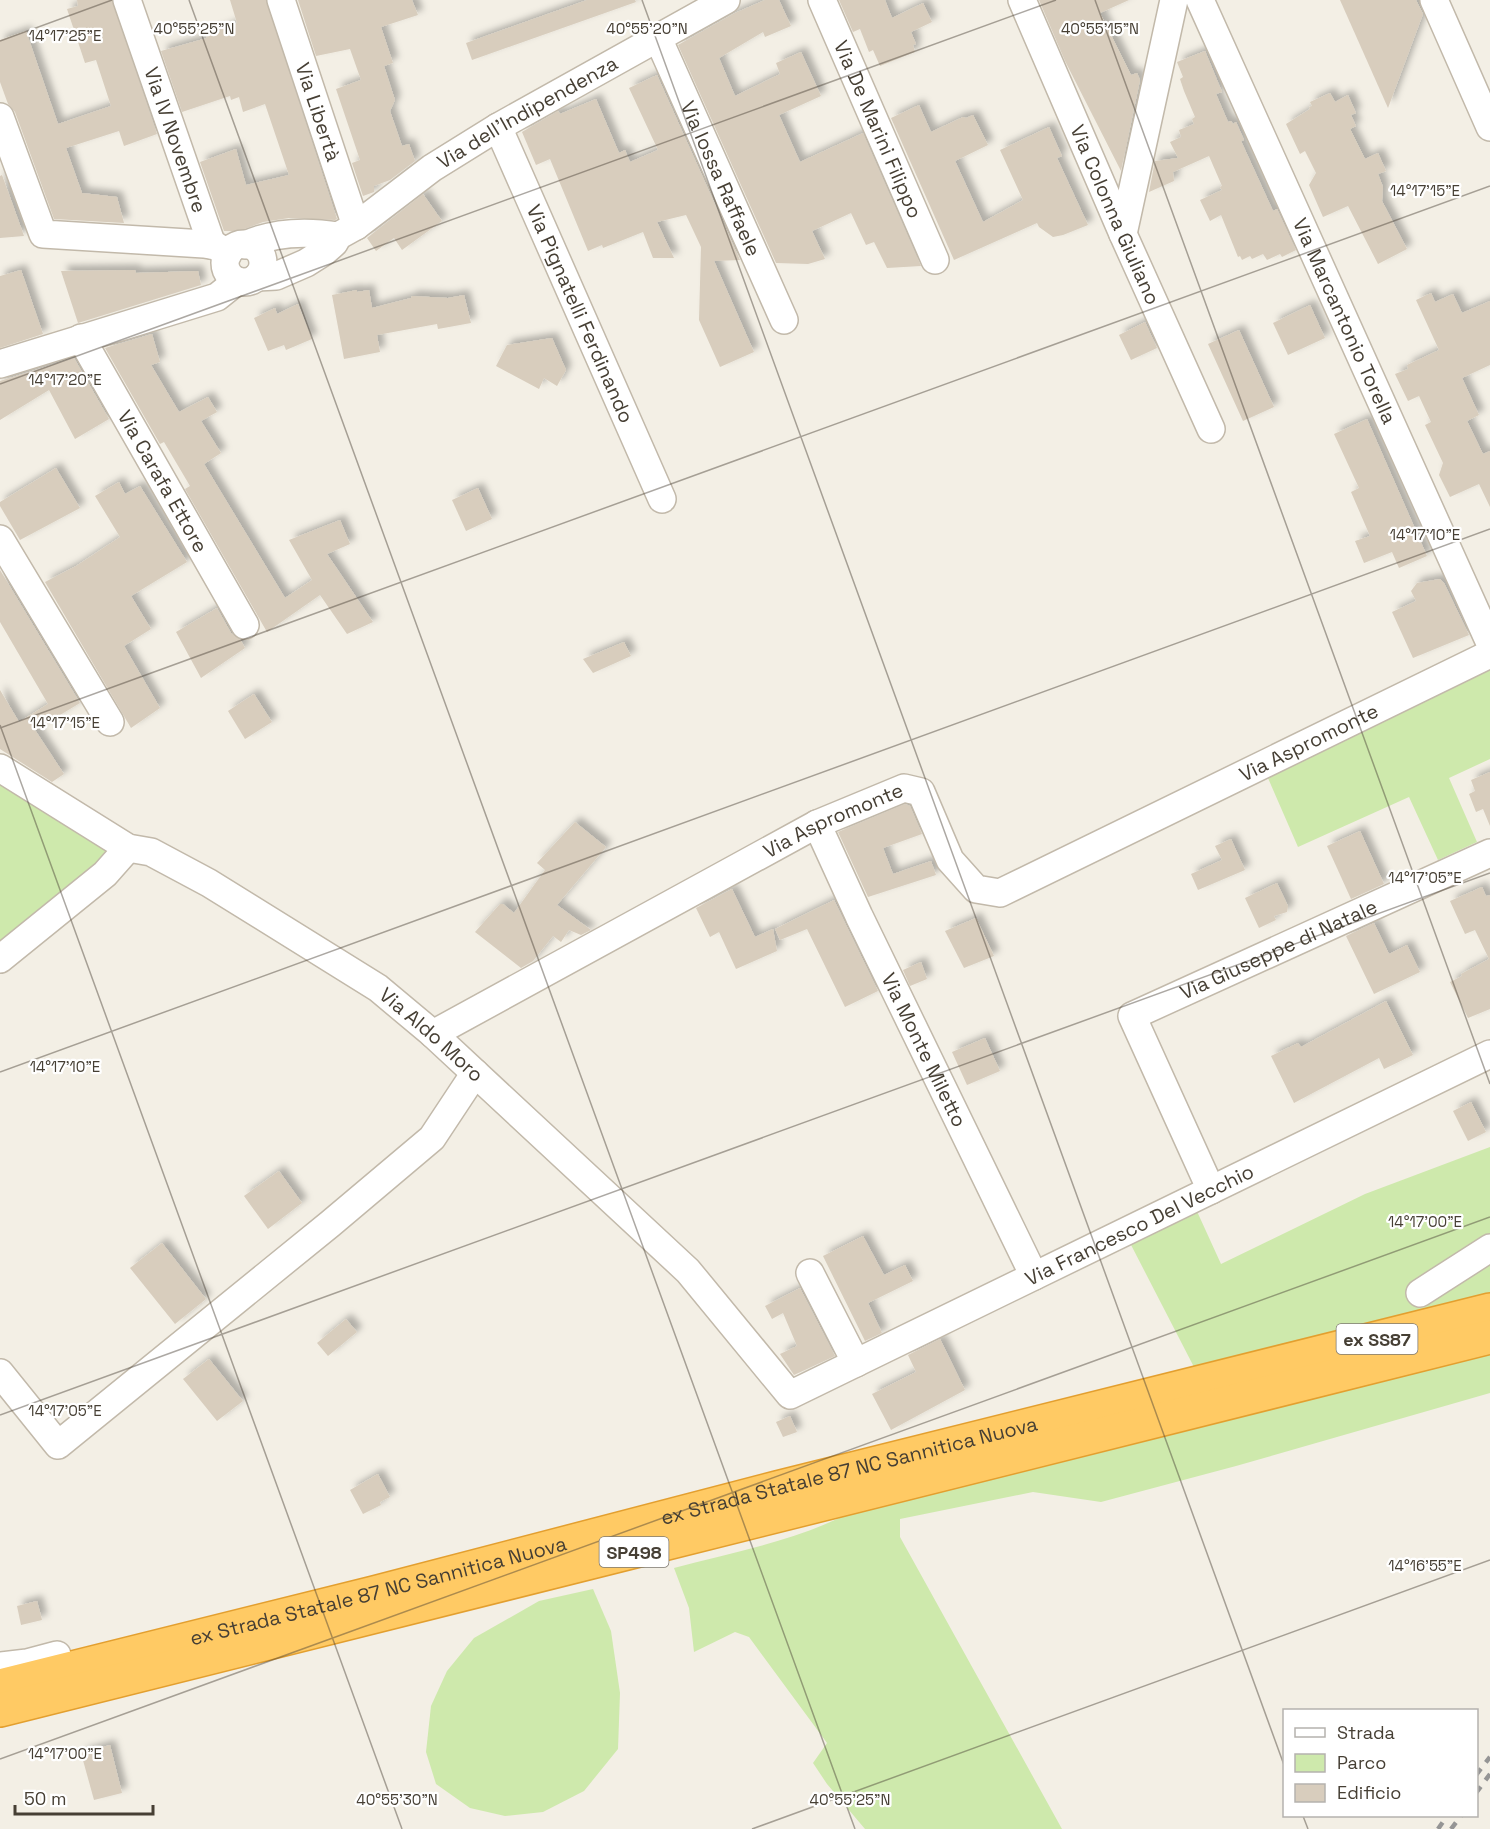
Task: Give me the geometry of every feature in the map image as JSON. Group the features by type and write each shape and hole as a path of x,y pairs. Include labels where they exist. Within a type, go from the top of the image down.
{"highway":[{"name":"ex Strada Statale 87 NC Sannitica Nuova","path":"0,1710 1266,1381 1490,1310"},
{"name":"ex Strada Statale 87 NC Sannitica Nuova","path":"0,1686 374,1593 777,1488 1266,1381 1490,1336"}],"street":[{"name":"Via IV Novembre","path":"127,0 228,248"},
{"name":"Via Libertà","path":"281,0 347,231"},
{"name":"Via dell'Indipendenza","path":"0,364 217,297 247,279 276,276 306,263 325,251 347,231 432,168 498,127 726,0"},
{"name":"Via De Marini Filippo","path":"822,0 935,260"},
{"name":"Via Colonna Giuliano","path":"1022,0 1123,234 1211,429"},
{"path":"1123,234 1174,0"},
{"name":"Via Marcantonio Torella","path":"1200,0 1490,643"},
{"path":"1434,0 1490,127"},
{"name":"Via Iossa Raffaele","path":"658,38 784,320"},
{"path":"0,117 43,234 228,248 259,238 299,233 347,231"},
{"name":"Via Pignatelli Ferdinando","path":"498,127 663,499"},
{"path":"228,248 225,263 229,275 247,279"},
{"name":"Via Carafa Ettore","path":"81,338 245,625"},
{"path":"0,540 110,722"},
{"name":"Via Aspromonte","path":"433,1034 817,824 904,788 921,792 950,861 976,889 1000,892 1490,654"},
{"name":"Via Aldo Moro","path":"0,768 128,848 151,852 209,883 378,988 433,1034 688,1271 790,1395"},
{"name":"Via Monte Miletto","path":"817,824 859,916 1034,1276"},
{"path":"0,959 105,874 128,848"},
{"name":"Via Giuseppe di Natale","path":"1210,1190 1132,1016 1490,853"},
{"name":"Via Francesco Del Vecchio","path":"790,1395 1490,1054"},
{"path":"0,1373 58,1445 432,1138 475,1073"},
{"path":"1420,1293 1490,1248"},
{"path":"810,1273 856,1363"},
{"path":"0,1666 27,1663 77,1652 204,1635"},
{"path":"0,1724 113,1682"}],"green space":[{"path":"1490,668 1490,759 1449,778 1477,842 1438,860 1409,797 1298,847 1264,769"},
{"path":"0,780 107,844 105,856 0,942"},
{"path":"1490,1147 1490,1393 1101,1502 1033,1492 900,1519 900,1537 1062,1829 865,1829 827,1784 813,1763 827,1743 749,1637 735,1632 694,1652 689,1608 674,1568 766,1544 812,1529 1195,1369 1129,1241 1195,1207 1221,1264 1365,1194"},
{"path":"593,1589 611,1631 620,1693 618,1749 584,1791 543,1812 505,1816 470,1808 436,1784 426,1752 431,1706 447,1671 474,1638 539,1601"}],"building":[{"path":"77,0 112,0 157,134 124,146 119,131 66,148 82,193 117,197 124,223 54,219 15,112 8,104 0,82 0,40 26,31 58,124 111,106 96,60 85,63 67,9 78,6"},
{"path":"230,0 266,0 337,219 335,220 289,218 263,222 239,231 224,231 200,162 236,149 246,185 289,175 265,104 243,112 239,97 231,100 230,96 182,112 161,51 207,38 206,36 237,23"},
{"path":"298,0 412,0 418,15 381,27 393,63 384,66 395,100 390,111 402,146 409,144 415,161 390,180 374,186 374,192 363,196 352,163 360,160 336,89 361,80 350,49 316,56"},
{"path":"587,0 635,0 636,2 472,60 466,43"},
{"path":"765,0 779,0 791,26 765,37 763,32 719,58 735,96 780,74 776,63 801,52 821,96 779,115 800,162 863,133 921,266 887,268 874,242 866,245 851,213 812,231 825,259 808,264 776,263 678,45 735,13"},
{"path":"839,0 885,0 892,18 923,3 932,22 911,32 916,44 913,45 915,52 880,66 873,50 869,52 860,29 853,32"},
{"path":"1039,0 1129,0 1100,13 1131,75 1137,73 1140,80 1121,171 1065,61"},
{"path":"1340,0 1416,0 1423,14 1388,108"},
{"path":"1205,51 1222,92 1216,94 1228,122 1231,121 1233,124 1236,122 1244,140 1241,141 1273,211 1277,209 1296,250 1282,257 1280,254 1267,260 1263,254 1242,260 1240,256 1238,257 1221,215 1210,221 1200,200 1222,190 1220,187 1222,186 1209,156 1173,172 1174,181 1149,192 1155,161 1178,158 1170,142 1181,137 1179,130 1194,124 1192,119 1195,117 1180,79 1183,77 1177,62"},
{"path":"657,75 740,260 714,261 754,352 720,367 699,320 701,247 686,215 657,222 674,258 653,258 643,232 603,248 602,245 588,251 550,159 536,165 522,132 558,111 560,114 596,99 619,153 625,150 630,162 658,150 629,88"},
{"path":"1330,93 1335,102 1348,95 1356,113 1351,115 1356,126 1350,129 1365,159 1378,153 1386,171 1378,174 1383,187 1382,201 1407,249 1378,264 1348,206 1323,217 1309,185 1316,173 1305,151 1300,154 1286,124 1310,109 1309,107 1312,106 1310,102"},
{"path":"919,105 931,132 963,117 973,115 988,145 955,161 983,222 1023,200 1000,150 1049,127 1062,156 1057,158 1088,225 1053,237 1037,223 954,260 891,118"},
{"path":"2,175 24,236 0,238 0,176"},
{"path":"423,194 442,221 402,250 394,238 376,251 367,238"},
{"path":"21,270 43,334 0,348 0,276"},
{"path":"135,270 136,273 198,271 201,285 78,323 61,271"},
{"path":"357,290 357,292 369,290 372,308 412,296 448,298 464,295 471,323 438,329 437,324 377,335 380,352 344,359 332,295"},
{"path":"1431,293 1435,302 1453,294 1462,313 1490,301 1490,365 1462,378 1479,415 1467,421 1483,454 1490,451 1490,507 1479,484 1450,497 1439,475 1443,463 1425,425 1431,422 1419,396 1408,401 1395,374 1408,369 1407,365 1439,350 1416,300"},
{"path":"298,304 312,339 286,350 284,345 268,351 254,318 275,308 277,314"},
{"path":"1310,305 1325,338 1288,355 1273,323"},
{"path":"1145,322 1157,348 1131,360 1119,335"},
{"path":"1239,330 1274,407 1243,421 1208,344"},
{"path":"152,334 160,362 151,365 179,412 208,397 217,412 201,421 221,453 204,464 285,598 312,580 289,540 340,520 350,544 327,554 373,622 347,634 320,595 267,632 185,489 190,486 164,442 160,444 105,348"},
{"path":"552,338 566,370 557,386 544,378 539,389 496,366 507,345"},
{"path":"74,358 109,419 75,439 49,390 0,420 0,381"},
{"path":"1367,419 1427,556 1399,568 1392,552 1364,563 1355,541 1370,536 1351,492 1359,488 1334,434"},
{"path":"56,468 80,508 20,540 0,506 0,502"},
{"path":"119,482 125,494 140,486 187,562 131,596 151,629 124,646 160,708 131,728 45,582 76,566 120,537 95,496"},
{"path":"478,488 492,519 466,531 452,500"},
{"path":"0,570 80,703 35,730 64,774 52,782 0,749 0,690 19,722 48,704 0,622"},
{"path":"1440,579 1469,635 1413,658 1392,612 1416,601 1411,591 1417,583"},
{"path":"217,608 231,633 240,639 245,648 201,678 176,632"},
{"path":"624,642 631,656 593,673 583,659"},
{"path":"254,694 272,722 245,739 228,711"},
{"path":"1490,772 1490,826 1483,809 1476,812 1469,794 1475,791 1471,780"},
{"path":"905,804 910,806 922,834 883,848 893,874 931,861 936,875 868,897 838,832"},
{"path":"575,822 606,847 557,905 591,930 581,935 569,930 561,942 553,936 533,961 521,968 475,932 500,904 514,913 545,870 537,863"},
{"path":"1360,831 1384,884 1351,899 1327,846"},
{"path":"1231,839 1245,870 1198,890 1191,874 1222,860 1215,846"},
{"path":"1277,883 1288,906 1287,912 1274,916 1276,920 1259,928 1245,898"},
{"path":"1482,887 1486,896 1490,895 1490,1009 1468,1018 1450,982 1489,959 1475,930 1465,934 1450,901"},
{"path":"732,889 755,937 773,929 777,951 736,969 719,932 710,937 696,908"},
{"path":"834,900 878,991 845,1007 807,929 780,940 775,929"},
{"path":"976,918 994,956 964,968 945,931"},
{"path":"1374,923 1389,954 1407,945 1420,972 1374,994 1346,936"},
{"path":"921,962 927,979 910,986 903,970"},
{"path":"1386,1001 1413,1055 1384,1069 1379,1058 1294,1103 1271,1056 1298,1043 1301,1047"},
{"path":"985,1038 1000,1071 967,1085 952,1052"},
{"path":"1471,1102 1486,1132 1468,1141 1453,1111"},
{"path":"279,1171 302,1203 268,1229 244,1196"},
{"path":"863,1236 884,1275 905,1265 913,1281 868,1303 882,1333 865,1341 823,1256"},
{"path":"162,1243 206,1299 175,1324 130,1268"},
{"path":"800,1288 835,1356 794,1375 780,1354 797,1346 783,1313 772,1319 765,1306"},
{"path":"346,1319 357,1332 328,1356 317,1343"},
{"path":"940,1339 965,1390 891,1430 872,1394 916,1372 908,1355"},
{"path":"209,1359 243,1401 217,1421 183,1379"},
{"path":"790,1416 797,1432 783,1437 776,1422"},
{"path":"378,1474 390,1497 380,1502 381,1505 363,1514 350,1490"},
{"path":"37,1601 42,1620 21,1625 17,1606"},
{"path":"110,1745 122,1793 94,1800 81,1753"}],"railway":[{"path":"1478,1772 1490,1757"},
{"path":"1478,1790 1490,1774"},
{"path":"1438,1829 1446,1817"},
{"path":"1451,1829 1460,1817"}]}
